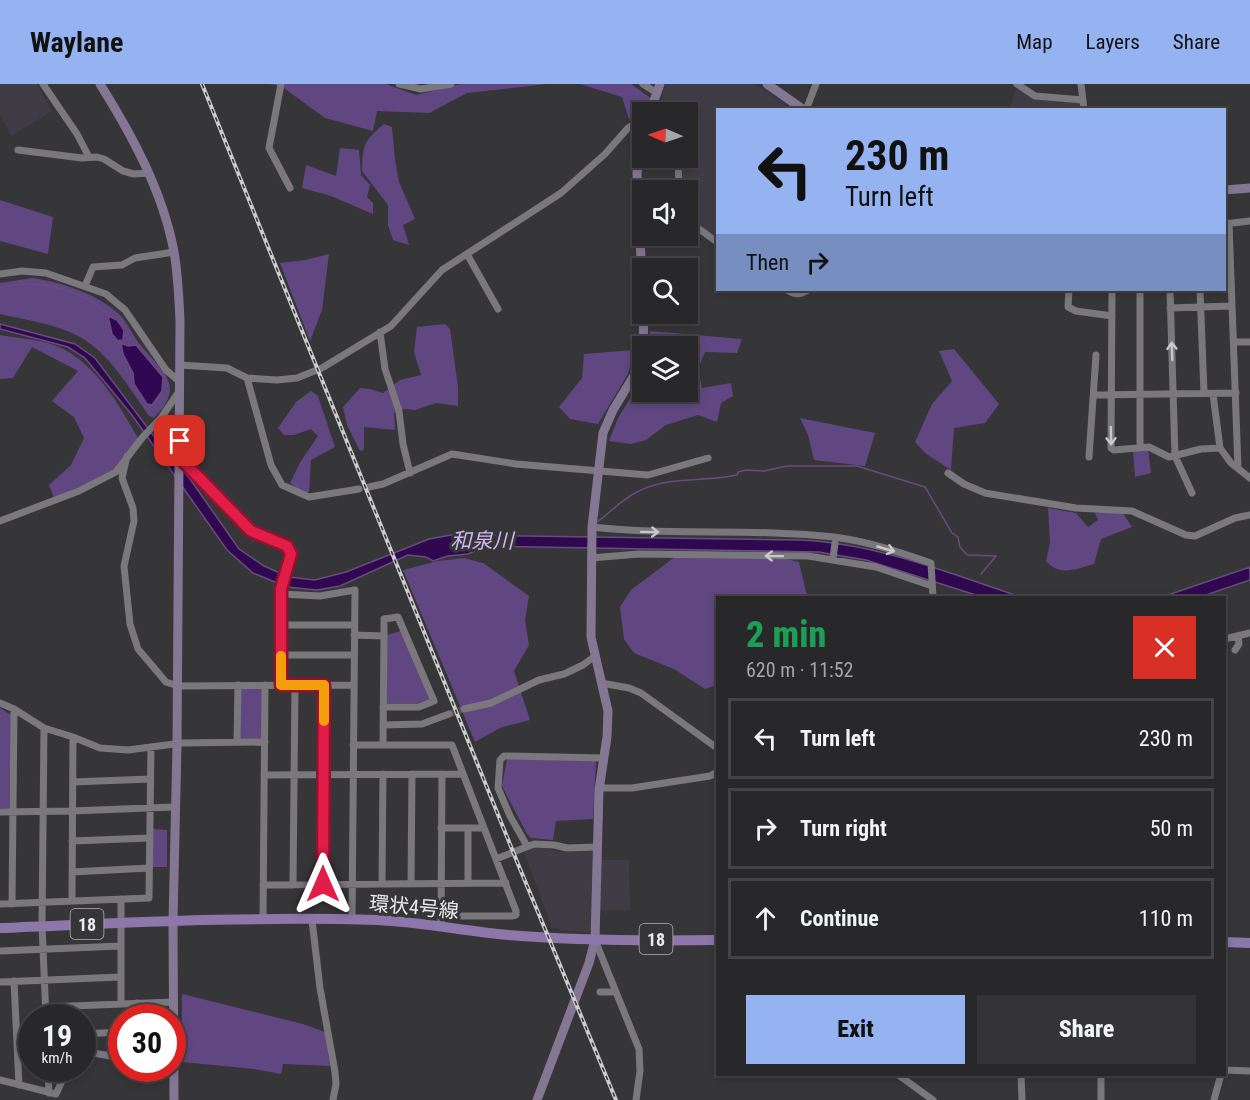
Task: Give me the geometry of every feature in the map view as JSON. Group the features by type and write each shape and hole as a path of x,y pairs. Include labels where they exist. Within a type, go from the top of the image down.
{"main road":[{"name":"環状4号線","path":"0,928 121,922 352,920 404,922 531,937 595,940 716,940"},
{"path":"1226,942 1250,943"}],"street":[{"path":"43,84 77,134 89,158"},
{"path":"100,84 149,173 168,225 174,252 180,321 178,686 172,1002 121,1004 121,899"},
{"path":"281,84 269,148 290,188"},
{"path":"399,84 412,89 451,84"},
{"path":"643,84 658,88"},
{"path":"767,84 802,108"},
{"path":"806,108 816,84"},
{"path":"1017,84 1035,96 1083,100"},
{"path":"1082,84 1084,108"},
{"path":"180,365 227,368 247,378 277,380 297,378 322,368 391,326 442,270 561,193 605,154 632,125"},
{"path":"18,150 104,159 123,171 134,174 149,173"},
{"path":"638,168 641,258"},
{"path":"1226,190 1250,188"},
{"path":"1238,468 1233,306 1227,223 1250,221"},
{"path":"698,228 716,241"},
{"path":"85,286 93,267 122,265 135,258 174,252"},
{"path":"467,254 498,309"},
{"path":"0,274 33,271 56,275 106,294 125,310 166,370 180,386"},
{"path":"788,291 793,294 802,294 806,291"},
{"path":"1069,291 1068,307 1076,311 1112,316"},
{"path":"1112,291 1111,448 1114,450 1149,447 1169,457 1201,449 1220,448"},
{"path":"1140,291 1140,447"},
{"path":"1170,291 1175,456 1192,493"},
{"path":"1200,291 1204,393"},
{"path":"1170,308 1233,306"},
{"path":"380,332 385,369 399,411 403,444 410,473"},
{"path":"1234,342 1250,342"},
{"path":"1089,457 1096,355"},
{"path":"247,378 271,465 282,485 309,497 359,489"},
{"path":"537,1100 582,983 595,940 599,788 608,711 595,656 589,617 592,532 603,433 632,379"},
{"path":"0,521 87,487 116,472 161,418 180,386"},
{"path":"1094,395 1236,393"},
{"path":"1213,394 1220,448 1231,463 1250,478"},
{"path":"369,487 410,473 452,454 516,464 599,472 656,474 708,458"},
{"path":"127,456 122,478 133,508 134,521 124,566 130,624 138,649 166,682 178,686 354,685"},
{"path":"180,462 251,531 287,546 291,554 282,591 281,685"},
{"path":"948,473 985,494 1076,508 1132,511 1186,535 1195,536 1235,518 1250,515"},
{"path":"592,532 836,537 874,545 931,563 933,596"},
{"path":"833,556 836,543"},
{"path":"591,554 833,556 932,582"},
{"path":"282,591 320,597 355,590 352,920"},
{"path":"383,707 419,707 434,701 400,617 384,618 383,707 383,745"},
{"path":"281,625 354,625"},
{"path":"1226,639 1250,633"},
{"path":"354,635 384,636"},
{"path":"1235,650 1239,644 1238,636"},
{"path":"281,655 354,655"},
{"path":"464,709 491,703 539,680 564,674 595,656"},
{"path":"601,682 641,693 716,747"},
{"path":"237,742 238,685"},
{"path":"263,920 265,685"},
{"path":"293,885 295,685"},
{"path":"323,884 324,685"},
{"path":"0,704 14,709 44,728 73,736 100,748 128,750 182,743 265,742"},
{"path":"12,904 14,709"},
{"path":"383,724 422,724 450,714"},
{"path":"44,728 42,926 46,1004"},
{"path":"72,901 73,736"},
{"path":"353,745 452,745 506,883 516,915 446,916"},
{"path":"0,904 149,897 151,747"},
{"path":"527,846 498,788 501,760 504,756 604,758"},
{"path":"599,788 651,786 710,776 716,773"},
{"path":"382,884 383,774"},
{"path":"411,884 412,774"},
{"path":"441,926 442,774"},
{"path":"264,775 463,774"},
{"path":"73,782 150,779"},
{"path":"0,812 174,807"},
{"path":"441,828 484,828"},
{"path":"468,828 468,883"},
{"path":"72,841 150,838"},
{"path":"496,859 534,843 567,848 597,847"},
{"path":"72,872 149,868"},
{"path":"263,885 506,883"},
{"path":"312,920 320,988 335,1072 336,1084 333,1100"},
{"path":"595,940 639,1049 640,1071 636,1100"},
{"path":"0,951 121,946"},
{"path":"0,982 121,977"},
{"path":"14,981 19,1085"},
{"path":"600,992 616,992"},
{"path":"1226,1070 1250,1071"},
{"path":"900,1076 933,1100"},
{"path":"1021,1076 1022,1100"},
{"path":"1101,1076 1101,1100"},
{"path":"1214,1100 1220,1076"},
{"path":"0,1080 56,1094 62,1082"},
{"path":"49,1082 49,1093"},
{"path":"173,1082 174,1100"}],"shaded area":[{"path":"0,84 37,84 52,111 12,136 0,115"},
{"path":"269,84 386,84 416,95 461,84 547,84 467,93 429,113 377,111 373,131 325,118 281,86"},
{"path":"580,84 631,84 652,99 649,102 632,102 632,116 629,119 622,97"},
{"path":"666,84 754,84 793,108 716,108 716,236 698,224 698,180 683,180 682,168 698,168 698,102 660,102"},
{"path":"1017,88 1033,98 1080,103 1080,108 1009,108"},
{"path":"384,124 392,127 399,182 415,219 403,225 409,245 393,240 388,225 388,205 362,171 366,144"},
{"path":"340,148 359,150 361,175 370,185 367,197 373,203 373,214 331,196 302,188 306,165 336,176"},
{"path":"0,200 53,217 48,254 0,241"},
{"path":"329,254 322,310 310,341 280,263"},
{"path":"32,278 67,286 90,295 123,318 138,342 162,369 170,386 169,396 164,406 154,418 149,416 110,362 91,344 61,329 0,314 0,283"},
{"path":"445,324 450,329 458,387 458,406 436,403 415,410 405,409 394,413 395,430 364,427 364,450 360,451 347,425 343,407 360,388 383,393 400,380 421,375 414,352 417,327"},
{"path":"650,331 742,339 737,353 705,352 698,369 698,336 650,336"},
{"path":"0,335 51,344 66,350 91,370 122,410 138,438 118,468 54,498 49,485 71,465 84,438 74,417 52,401 78,371 32,347 13,378 0,379"},
{"path":"954,349 999,404 985,423 954,428 951,470 925,453 915,442 932,404 952,381 939,351"},
{"path":"632,350 628,374 598,424 570,419 559,407 582,378 584,354"},
{"path":"698,369 702,388 731,383 733,396 721,403 717,422 698,415 666,425 646,440 631,444 609,441 618,418 632,395 632,402 698,402"},
{"path":"311,391 318,396 335,447 311,460 309,492 301,492 290,483 301,461 318,436 311,429 294,435 284,435 278,428 296,402"},
{"path":"800,418 875,433 865,466 814,460 808,435"},
{"path":"1148,449 1151,473 1135,477 1133,451"},
{"path":"1048,508 1076,513 1088,527 1098,520 1095,513 1122,512 1132,527 1101,539 1094,564 1068,570 1057,569 1046,561 1050,543"},
{"path":"765,554 799,562 806,592 809,596 716,596 716,685 705,689 674,669 634,653 624,639 620,607 631,590 676,556"},
{"path":"464,558 483,563 529,596 525,620 529,645 514,671 530,720 500,728 475,742 403,570 438,561"},
{"path":"401,631 430,699 419,703 386,703 387,635"},
{"path":"262,687 263,740 240,740 241,688"},
{"path":"0,708 11,715 9,808 0,808"},
{"path":"507,759 596,761 593,819 556,821 553,840 531,838 502,786"},
{"path":"153,829 167,830 167,867 152,867"},
{"path":"535,847 563,852 593,851 592,930 587,932 560,931 559,928 552,928 524,852"},
{"path":"601,860 629,860 630,910 600,910"},
{"path":"182,994 303,1024 325,1032 330,1066 283,1064 281,1074 186,1062 186,1004 182,1004"}],"water":[{"path":"108,316 117,320 124,330 123,340 118,341 112,334"},
{"name":"和泉川","path":"0,324 75,344 95,358 159,443 190,479 239,549 264,566 289,577 315,580 346,572 429,539 451,535 799,540 828,542 884,553 1018,596 979,596 866,560 819,552 486,546 468,554 448,556 433,561 426,557 408,555 340,586 317,590 287,587 253,573 227,550 132,415 85,358 68,347 0,329"},
{"path":"121,343 128,346 136,345 163,377 162,391 152,405 147,404 134,384 133,373 123,354"},
{"path":"1250,567 1250,580 1203,596 1165,596"}],"waterway":[{"path":"0,288 27,284 59,288 88,300 109,317"},
{"path":"120,340 122,345"},
{"path":"597,522 633,494 663,483 725,477 737,475 738,472 746,470 764,471 787,466 857,466 925,487 952,533 958,537 960,547 967,555 996,556 981,574"}],"tunnel":[{"path":"449,714 464,709"}],"railway":[{"path":"202,84 616,1100"}],"slow traffic":[{"path":"281,656 281,685 324,685 324,721"}],"route":[{"path":"180,441 180,458 231,512 251,531 287,546 290,550 291,554 281,589 281,685 324,685 323,884"}]}
